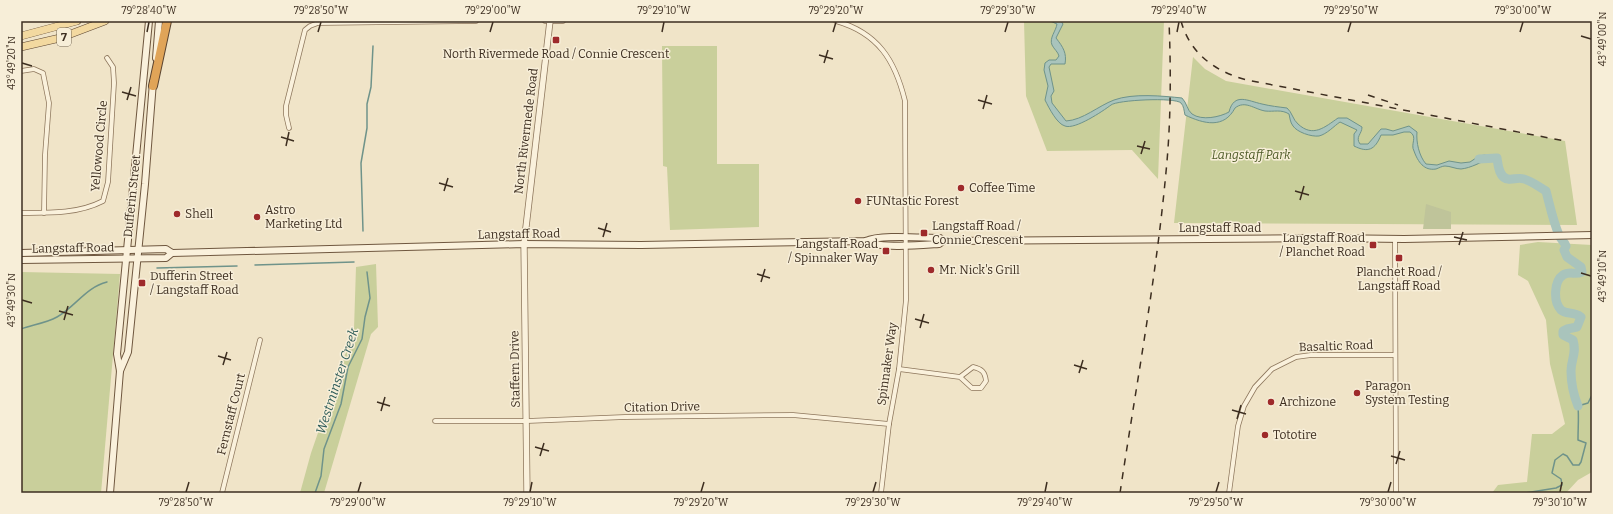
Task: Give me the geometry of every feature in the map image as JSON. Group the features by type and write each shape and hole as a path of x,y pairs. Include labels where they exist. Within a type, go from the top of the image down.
{"highway":[{"path":"153,86 167,21"}],"main road":[{"name":"7","path":"21,36 77,21"},
{"name":"7","path":"21,47 60,38 105,21"},
{"name":"Dufferin Street","path":"110,493 120,371 117,354 149,21"},
{"name":"Dufferin Street","path":"120,371 128,352 145,184 159,21"},
{"name":"Langstaff Road","path":"866,241 871,244 905,246 939,244 943,241 1395,239 1592,235"},
{"name":"Langstaff Road","path":"21,253 166,249 172,253 524,244 641,245 866,241 871,238 940,238 943,241"},
{"name":"Langstaff Road","path":"21,260 166,258 172,253"}],"street":[{"path":"289,128 286,115 286,106 300,46 305,30 310,26 321,23 476,21"},
{"path":"545,21 563,21"},
{"name":"North Rivermede Road","path":"524,244 550,21"},
{"name":"Spinnaker Way","path":"836,21 861,32 872,39 880,47 893,65 899,77 905,101 906,300 899,369 889,424 881,493"},
{"name":"Yellowood Circle","path":"21,213 65,212 86,208 103,201 105,198 108,182 114,72 112,64 107,58"},
{"path":"21,71 34,69 43,73 49,103 45,155 44,213"},
{"path":"1395,239 1396,493"},
{"name":"Staffern Drive","path":"524,244 527,493"},
{"name":"Fernstaff Court","path":"222,493 260,340"},
{"name":"Basaltic Road","path":"1229,493 1238,426 1244,406 1254,386 1272,369 1286,361 1303,356 1395,355"},
{"path":"899,369 960,377 972,388 981,388 986,381 985,374 980,369 973,367 960,377"},
{"name":"Citation Drive","path":"435,422 527,421 625,417 793,415 889,424"}],"green space":[{"path":"1024,21 1164,21 1158,179 1132,150 1047,151 1026,96"},
{"path":"662,46 717,46 717,164 759,164 759,227 670,230 667,167 663,166"},
{"name":"Langstaff Park","path":"1193,57 1205,69 1226,81 1565,141 1577,225 1174,223"},
{"path":"1426,204 1451,212 1451,229 1423,229"},
{"path":"1538,242 1592,245 1592,472 1578,480 1566,493 1492,493 1498,485 1527,482 1532,434 1552,434 1565,424 1550,364 1546,320 1528,281 1518,275 1520,245"},
{"path":"376,264 378,327 371,334 324,493 300,493 311,453 354,329 356,267"},
{"path":"21,272 120,274 101,493 21,493"}],"water":[{"path":"1050,21 1061,21 1063,24 1056,38 1064,50 1065,64 1051,64 1049,67 1054,91 1051,96 1052,103 1066,121 1078,118 1114,100 1130,96 1166,96 1182,98 1192,114 1206,118 1216,117 1229,112 1234,102 1242,99 1287,108 1296,122 1303,128 1314,131 1324,128 1338,118 1347,118 1362,127 1358,137 1360,144 1368,144 1381,129 1393,131 1409,126 1417,132 1418,149 1426,164 1437,165 1449,161 1461,163 1470,162 1479,156 1485,155 1491,158 1465,168 1459,169 1445,166 1436,169 1428,169 1417,159 1413,148 1414,138 1410,132 1393,135 1381,135 1374,147 1367,150 1354,146 1354,134 1357,130 1340,122 1322,135 1312,136 1304,134 1295,128 1291,123 1289,114 1286,112 1265,111 1246,105 1235,108 1225,119 1213,123 1199,121 1185,115 1182,104 1177,101 1146,100 1115,103 1082,123 1065,126 1056,119 1045,100 1048,86 1044,70 1045,63 1049,60 1056,60 1059,56 1051,42 1057,24"}],"waterway":[{"name":"Westminster Creek","path":"363,231 361,163 367,128 367,104 371,87 373,46"},
{"path":"1479,159 1497,158 1501,174 1505,178 1522,178 1546,191 1557,230 1566,246 1564,250 1567,257 1581,267 1582,272 1563,275 1556,287 1557,302 1561,310 1581,317 1577,327 1563,331 1563,335 1573,340 1574,353 1571,375 1578,406"},
{"path":"255,265 354,262"},
{"path":"157,268 237,266"},
{"name":"Westminster Creek","path":"315,493 321,476 324,449 341,404 348,367 362,339 365,317 370,298 367,272"},
{"path":"21,329 57,317 93,288 107,282"},
{"path":"1525,493 1556,488 1562,485 1561,479 1552,473 1555,460 1563,454 1567,456 1573,465 1579,465 1586,443 1578,440 1578,406 1588,403 1592,395"}],"railway":[{"path":"1120,493 1162,212 1170,115 1169,21"},
{"path":"1181,21 1185,33 1198,52 1215,67 1236,77 1565,141"},
{"path":"1368,95 1398,105"}],"place":[{"name":"North Rivermede Road / Connie Crescent","path":"556,40"},
{"name":"Coffee Time","path":"961,188"},
{"name":"FUNtastic Forest","path":"858,201"},
{"name":"Shell","path":"177,214"},
{"name":"Astro Marketing Ltd","path":"257,217"},
{"name":"Langstaff Road / Connie Crescent","path":"924,233"},
{"name":"Langstaff Road / Planchet Road","path":"1373,245"},
{"name":"Langstaff Road / Spinnaker Way","path":"886,251"},
{"name":"Planchet Road / Langstaff Road","path":"1399,258"},
{"name":"Mr. Nick's Grill","path":"931,270"},
{"name":"Dufferin Street / Langstaff Road","path":"142,283"},
{"name":"Paragon System Testing","path":"1357,393"},
{"name":"Archizone","path":"1271,402"},
{"name":"Tototire","path":"1265,435"}]}
